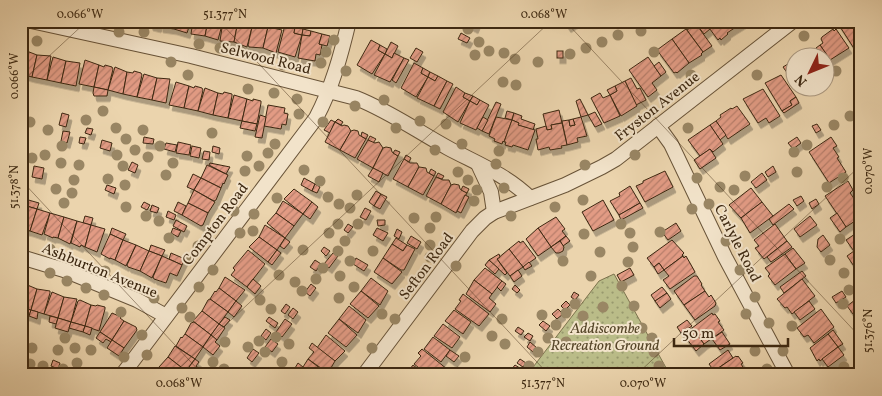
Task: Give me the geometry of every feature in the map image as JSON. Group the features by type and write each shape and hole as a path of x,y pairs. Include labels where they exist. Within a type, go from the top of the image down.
{"street":[{"name":"Selwood Road","path":"31,21 191,56 356,98 376,106 508,179 520,187 530,198"},
{"name":"Compton Road","path":"122,375 306,132 319,112 342,50 349,21"},
{"name":"Fryston Avenue","path":"530,198 602,168 630,149 793,21"},
{"name":"Carlyle Road","path":"658,126 671,144 725,257 788,375"},
{"path":"478,164 491,192 494,212"},
{"name":"Sefton Road","path":"364,375 472,231 494,212 530,198"},
{"name":"Ashburton Avenue","path":"21,257 49,264 143,303 166,316"}],"green space":[{"name":"Addiscombe Recreation Ground","path":"614,274 670,375 527,375 599,281"}],"building":[{"path":"145,21 160,21 158,27 150,25 150,23"},
{"path":"160,21 176,21 174,29 160,27"},
{"path":"176,21 191,21 187,33 174,29"},
{"path":"193,21 208,21 205,36 191,34"},
{"path":"208,21 223,21 218,40 205,36"},
{"path":"223,21 238,21 234,42 220,41"},
{"path":"238,21 253,23 247,47 234,42"},
{"path":"462,21 478,21 475,28"},
{"path":"564,21 576,21 576,22 568,27"},
{"path":"694,21 704,21 710,29 704,34"},
{"path":"704,21 727,21 733,29 721,40 720,38 718,40"},
{"path":"727,21 746,21 733,29"},
{"path":"861,21 861,46 855,50 837,22"},
{"path":"253,23 268,27 263,48 249,47 248,45"},
{"path":"696,24 712,46 703,52 687,30"},
{"path":"285,25 295,27 294,33 302,35 295,57 278,52"},
{"path":"268,27 282,30 276,53 263,48"},
{"path":"295,27 303,29 302,35 294,33"},
{"path":"303,29 311,31 310,36 302,35"},
{"path":"686,29 703,52 702,55 689,63 672,39"},
{"path":"836,29 849,48 834,57 834,48 822,48 820,45 823,43 822,37"},
{"path":"311,31 322,34 319,44 322,45 320,55 316,54 315,61 298,58 302,35 310,36"},
{"path":"461,33 470,38 467,43 458,39"},
{"path":"322,34 330,36 327,46 319,44"},
{"path":"672,39 689,63 677,73 674,73 657,50"},
{"path":"371,40 380,45 378,50 385,54 372,74 357,65"},
{"path":"391,42 398,46 392,58 385,54"},
{"path":"380,45 387,49 385,54 378,50"},
{"path":"416,48 423,52 417,62 410,58"},
{"path":"24,50 37,55 32,77 21,74 21,56"},
{"path":"557,51 563,51 563,58 557,58"},
{"path":"394,53 404,58 390,82 374,75 385,54 392,58"},
{"path":"37,55 51,56 47,80 32,77"},
{"path":"53,57 66,61 61,83 47,80"},
{"path":"648,57 661,76 652,83 657,90 648,97 629,70"},
{"path":"404,58 409,60 396,83 392,80"},
{"path":"85,60 99,65 94,87 79,84"},
{"path":"66,61 80,63 76,86 61,83"},
{"path":"659,62 666,72 661,76 654,66"},
{"path":"414,63 423,68 421,73 428,77 416,97 401,88"},
{"path":"99,65 112,67 113,69 108,90 94,87"},
{"path":"115,67 127,72 123,94 108,90"},
{"path":"423,68 430,72 428,77 421,73"},
{"path":"134,71 142,75 137,97 123,94 127,72 133,73"},
{"path":"430,72 438,76 435,81 428,77"},
{"path":"144,74 157,78 152,100 137,97"},
{"path":"781,75 784,79 784,98 794,98 790,101 792,105 782,111 765,83"},
{"path":"438,76 447,81 434,106 417,98 428,77 435,81"},
{"path":"157,78 170,79 166,103 152,100"},
{"path":"631,78 637,89 640,88 646,100 636,105 625,81"},
{"path":"447,81 453,84 440,109 434,106"},
{"path":"625,81 637,106 621,116 610,95 617,91 615,86"},
{"path":"176,82 189,86 184,108 169,105"},
{"path":"189,86 202,88 203,90 198,111 184,108"},
{"path":"615,86 617,91 610,95 607,90"},
{"path":"94,87 108,90 107,96 94,96"},
{"path":"456,87 465,93 463,97 470,101 458,122 443,112"},
{"path":"205,88 218,93 213,115 198,111"},
{"path":"763,89 780,116 769,123 766,118 758,123 743,99"},
{"path":"224,92 232,94 228,118 213,115 218,93 223,94"},
{"path":"465,93 473,96 470,101 463,97"},
{"path":"600,93 603,98 610,95 620,116 604,123 591,98"},
{"path":"234,95 247,99 242,121 228,118"},
{"path":"473,96 480,100 477,105 470,101"},
{"path":"796,98 799,103 784,113 782,111 792,105 790,101"},
{"path":"247,99 261,101 257,124 242,121"},
{"path":"580,99 588,115 581,117 576,101"},
{"path":"480,100 489,105 476,130 460,123 470,101 477,105"},
{"path":"496,102 501,104 489,134 482,131"},
{"path":"268,105 285,108 284,113 288,114 286,125 282,124 281,129 264,126"},
{"path":"737,106 750,124 728,139 716,121 721,117 720,115"},
{"path":"559,110 562,123 551,125 552,129 547,130 543,114"},
{"path":"507,111 514,113 512,120 505,118"},
{"path":"595,112 602,124 595,127 588,115"},
{"path":"62,113 69,115 66,127 59,125"},
{"path":"514,113 522,116 521,119 535,124 533,130 518,125 519,123 512,120"},
{"path":"260,115 266,117 262,138 255,137"},
{"path":"483,117 488,120 482,131 477,128"},
{"path":"496,117 512,120 502,144 494,141 495,139 489,136"},
{"path":"581,117 587,136 577,138 578,142 567,145 562,121 569,120 570,126 575,125 573,119"},
{"path":"338,119 343,122 341,125 335,122"},
{"path":"573,119 575,125 570,126 569,120"},
{"path":"331,120 335,122 330,133 324,130"},
{"path":"512,120 519,123 518,125 535,130 528,150 513,145 512,147 505,145 506,142 504,142"},
{"path":"242,121 257,124 255,131 240,128"},
{"path":"716,121 726,135 720,140 710,125"},
{"path":"335,122 342,126 348,126 351,131 340,150 325,142"},
{"path":"562,123 567,145 561,146 562,148 550,150 549,147 538,150 536,129 546,126 547,130 552,129 551,125"},
{"path":"817,124 821,130 816,133 812,126"},
{"path":"710,125 723,144 713,152 710,149 700,156 688,140"},
{"path":"87,128 93,129 91,135 85,133"},
{"path":"63,131 70,132 67,143 61,141"},
{"path":"351,131 358,131 359,135 366,139 355,158 340,150"},
{"path":"362,132 368,135 366,139 361,136"},
{"path":"370,136 376,139 373,143 368,140"},
{"path":"80,137 86,138 84,144 79,143"},
{"path":"144,137 154,139 153,144 143,143"},
{"path":"797,137 801,143 793,149 788,143"},
{"path":"831,137 837,146 833,148 839,157 837,158 846,172 829,183 809,152"},
{"path":"102,140 112,143 110,151 100,148"},
{"path":"368,140 375,143 379,142 383,148 373,168 357,159"},
{"path":"178,142 191,145 189,155 176,153"},
{"path":"166,143 177,145 175,152 164,149"},
{"path":"192,146 201,148 199,158 190,156"},
{"path":"213,146 220,148 219,154 212,152"},
{"path":"383,148 391,148 392,152 398,156 388,176 373,168"},
{"path":"710,149 716,158 700,169 694,160"},
{"path":"395,150 400,152 398,156 393,153"},
{"path":"204,151 210,152 209,160 202,159"},
{"path":"406,155 411,158 409,162 404,159"},
{"path":"404,159 410,163 417,163 419,167 408,187 393,179"},
{"path":"132,162 138,165 135,173 128,170"},
{"path":"210,163 230,167 226,174 209,165"},
{"path":"207,165 228,175 221,188 201,178"},
{"path":"34,166 44,168 42,179 32,177"},
{"path":"773,166 776,172 768,177 765,172"},
{"path":"419,167 426,168 427,172 434,176 423,195 408,187"},
{"path":"373,168 383,173 379,182 368,176"},
{"path":"431,169 436,172 434,176 429,173"},
{"path":"665,171 673,187 645,202 636,186"},
{"path":"438,173 444,176 442,179 436,177"},
{"path":"762,173 767,180 756,188 751,182"},
{"path":"193,174 201,178 194,190 187,187"},
{"path":"436,177 449,180 451,185 441,204 426,196"},
{"path":"201,178 221,188 216,200 214,201 194,190"},
{"path":"304,178 315,184 312,191 301,185"},
{"path":"848,181 853,190 850,193 856,201 854,202 861,212 861,217 846,227 825,196"},
{"path":"315,184 320,187 317,193 312,191"},
{"path":"107,185 116,188 114,194 105,190"},
{"path":"451,185 459,185 460,189 467,193 456,213 441,204"},
{"path":"463,186 469,189 467,193 461,190"},
{"path":"630,186 640,203 619,215 610,201 620,196 619,193"},
{"path":"751,188 762,202 741,218 729,205"},
{"path":"294,189 312,202 303,214 284,199"},
{"path":"194,190 215,202 208,213 188,203"},
{"path":"376,191 381,194 374,206 369,202"},
{"path":"381,194 387,197 380,209 374,206"},
{"path":"465,195 469,197 461,213 457,211"},
{"path":"801,196 804,201 797,206 793,200"},
{"path":"25,199 39,203 37,209 23,205"},
{"path":"816,199 819,204 812,209 809,203"},
{"path":"603,200 614,220 593,231 582,212"},
{"path":"283,201 303,214 294,226 276,213"},
{"path":"144,202 150,205 147,210 141,207"},
{"path":"178,202 186,206 182,215 174,211"},
{"path":"312,202 318,207 310,219 303,214"},
{"path":"762,202 773,216 750,233 741,218"},
{"path":"188,203 208,213 203,225 201,226 182,215"},
{"path":"640,203 643,208 621,220 619,215"},
{"path":"789,204 794,209 773,225 769,219"},
{"path":"23,205 37,209 30,231 21,229"},
{"path":"152,205 159,208 157,213 150,211"},
{"path":"365,208 371,211 366,220 360,217"},
{"path":"37,209 50,213 42,235 30,231"},
{"path":"168,211 176,215 174,220 166,217"},
{"path":"50,213 64,217 58,238 44,234"},
{"path":"276,213 294,226 285,238 267,223"},
{"path":"837,213 846,227 840,232 830,218"},
{"path":"85,216 93,218 91,225 83,223"},
{"path":"810,216 817,225 800,237 794,229"},
{"path":"64,217 77,221 70,244 58,238"},
{"path":"556,217 565,229 562,231 566,236 551,247 538,228"},
{"path":"176,220 187,226 184,232 173,226"},
{"path":"377,220 385,220 385,225 378,226"},
{"path":"77,221 91,225 85,247 71,243"},
{"path":"676,223 681,231 668,240 662,232"},
{"path":"348,224 353,227 348,233 344,230"},
{"path":"775,224 787,241 764,259 755,248 759,246 754,240"},
{"path":"91,225 105,229 97,252 85,247"},
{"path":"265,225 285,238 277,250 259,237"},
{"path":"112,228 126,234 123,240 110,234"},
{"path":"173,228 181,231 178,237 171,233"},
{"path":"377,228 388,233 383,241 373,235"},
{"path":"538,228 551,247 538,256 526,239"},
{"path":"397,229 402,232 399,239 394,236"},
{"path":"861,230 861,261 846,240"},
{"path":"110,234 123,240 115,260 101,254"},
{"path":"823,235 830,245 821,252 817,247 818,239"},
{"path":"411,236 421,242 417,249 407,243"},
{"path":"566,236 570,241 563,246 560,241"},
{"path":"259,237 277,250 268,262 249,247"},
{"path":"285,238 290,242 284,249 280,246"},
{"path":"396,238 407,245 403,251 392,244"},
{"path":"123,240 136,245 126,266 115,260"},
{"path":"672,240 684,253 683,256 664,270 659,263 654,267 647,258"},
{"path":"519,241 520,243 523,241 536,258 523,267 509,249"},
{"path":"560,241 564,247 563,251 556,253 551,247"},
{"path":"787,241 792,247 771,262 767,257"},
{"path":"392,244 403,251 407,245 415,249 404,270 383,258"},
{"path":"136,245 149,251 140,271 127,265"},
{"path":"151,245 165,250 162,256 149,251"},
{"path":"324,247 330,251 326,256 321,251"},
{"path":"793,248 805,263 796,269 785,254"},
{"path":"509,249 523,267 510,276 497,259"},
{"path":"248,250 265,264 247,287 231,275 235,270 233,268"},
{"path":"277,250 281,253 272,265 268,262"},
{"path":"149,251 162,256 152,278 140,271"},
{"path":"854,251 861,261 860,275 847,256"},
{"path":"171,253 185,259 182,265 169,259"},
{"path":"333,253 338,256 329,268 324,264"},
{"path":"499,254 500,257 497,259 507,273 505,275 489,260"},
{"path":"785,254 796,269 775,285 765,268"},
{"path":"162,256 182,265 177,276 170,273 166,283 153,277"},
{"path":"683,256 684,258 686,256 695,272 670,289 663,280 669,276 664,270"},
{"path":"356,258 368,265 364,271 353,264"},
{"path":"383,258 402,272 392,284 374,272"},
{"path":"315,260 321,264 316,271 310,267"},
{"path":"489,260 499,269 495,274 485,265"},
{"path":"529,262 532,266 525,270 523,267"},
{"path":"659,263 664,270 658,274 654,267"},
{"path":"485,268 502,281 492,294 474,280"},
{"path":"630,268 634,275 621,282 617,275"},
{"path":"518,270 522,276 514,282 510,276"},
{"path":"802,271 806,276 784,293 780,287"},
{"path":"694,276 697,276 705,291 684,305 674,291"},
{"path":"225,277 245,290 236,301 219,288"},
{"path":"371,278 388,291 380,305 361,291"},
{"path":"253,279 261,286 255,294 247,287"},
{"path":"802,279 815,296 792,314 777,299"},
{"path":"474,280 492,294 489,298 496,304 490,312 466,294"},
{"path":"502,281 506,284 501,291 497,287"},
{"path":"25,284 37,289 31,310 21,307 21,291"},
{"path":"311,284 316,288 310,296 305,292"},
{"path":"515,285 520,290 517,293 512,289"},
{"path":"662,287 667,293 655,301 651,295"},
{"path":"219,288 236,301 228,312 210,299"},
{"path":"37,289 50,291 44,314 31,310"},
{"path":"361,291 379,306 368,318 350,304"},
{"path":"705,291 709,297 711,295 716,303 715,306 695,320 684,305"},
{"path":"842,291 846,297 836,303 832,297"},
{"path":"52,292 64,297 58,318 44,314"},
{"path":"574,292 579,295 575,300 571,297"},
{"path":"667,293 671,299 660,308 655,301"},
{"path":"463,294 489,314 479,326 455,309 461,301 459,300"},
{"path":"64,297 77,299 71,322 58,318"},
{"path":"210,299 228,312 219,324 202,311"},
{"path":"80,300 91,305 85,326 71,322"},
{"path":"855,300 861,308 853,314 847,306"},
{"path":"236,301 242,306 234,317 228,312"},
{"path":"566,301 570,305 565,310 561,306"},
{"path":"809,301 815,309 800,320 794,312"},
{"path":"286,304 290,307 285,314 281,311"},
{"path":"91,305 105,307 99,331 85,326"},
{"path":"349,306 366,320 358,333 339,319"},
{"path":"24,308 31,310 29,316 22,314"},
{"path":"293,308 298,312 293,319 288,315"},
{"path":"558,309 563,314 557,319 552,314"},
{"path":"821,309 834,327 814,343 808,335 804,337 797,328"},
{"path":"31,310 38,312 37,319 29,316"},
{"path":"454,310 471,322 463,334 445,321"},
{"path":"202,311 219,324 211,335 193,321"},
{"path":"112,313 121,317 124,321 112,340 100,332"},
{"path":"712,313 720,321 718,322 724,330 704,344 692,328"},
{"path":"50,316 58,318 56,324 49,322"},
{"path":"225,317 230,320 224,327 219,324"},
{"path":"269,317 278,323 275,328 266,321"},
{"path":"58,318 71,322 68,332 55,328"},
{"path":"285,319 292,324 282,337 276,332"},
{"path":"339,319 357,335 346,347 328,333"},
{"path":"687,320 692,326 681,333 677,327"},
{"path":"124,321 136,327 137,330 124,348 112,340"},
{"path":"543,321 550,326 546,331 539,325"},
{"path":"71,322 85,326 83,332 69,328"},
{"path":"194,322 211,335 203,347 185,334 191,323"},
{"path":"219,324 225,328 217,340 211,335"},
{"path":"443,324 460,337 452,348 434,336"},
{"path":"85,326 92,328 90,335 83,332"},
{"path":"518,327 524,331 521,335 515,331"},
{"path":"692,328 704,344 696,351 683,334"},
{"path":"266,329 271,333 266,340 261,336"},
{"path":"833,330 843,344 838,347 828,334"},
{"path":"100,332 112,340 111,342 106,339 103,343 96,338"},
{"path":"722,332 730,344 720,350 712,339"},
{"path":"528,333 533,336 530,341 524,337"},
{"path":"185,334 203,347 195,359 176,346"},
{"path":"828,334 838,347 820,361 819,359 817,361 810,348"},
{"path":"211,335 220,346 213,355 203,347"},
{"path":"326,335 345,351 335,361 317,348"},
{"path":"433,337 450,350 441,362 424,349"},
{"path":"271,339 278,344 272,352 265,347"},
{"path":"112,340 124,348 119,356 107,348"},
{"path":"530,342 537,348 533,352 527,347"},
{"path":"312,343 335,361 328,373 308,359 314,352 309,348"},
{"path":"175,346 195,359 186,371 168,357"},
{"path":"838,347 844,355 828,367 822,359"},
{"path":"253,349 259,353 252,362 247,358"},
{"path":"422,349 447,369 442,375 438,375 435,372 433,375 428,375 414,364 421,356 418,353"},
{"path":"450,350 459,356 454,362 446,356"},
{"path":"728,350 733,358 714,371 709,364"},
{"path":"736,356 743,363 741,364 747,373 745,375 717,375 714,371"},
{"path":"168,357 186,371 183,375 168,375 160,369 159,367"},
{"path":"195,359 199,362 196,366 201,370 197,375 191,375 186,371"},
{"path":"308,359 327,375 304,375 295,368 298,363 303,367"},
{"path":"520,359 526,363 523,367 517,363"},
{"path":"53,360 60,363 58,369 51,366"},
{"path":"413,365 426,375 401,375 404,371 407,373"},
{"path":"515,365 523,370 520,375 511,370"},
{"path":"457,367 463,371 460,375 454,371"},
{"path":"160,369 168,375 153,375"}]}
